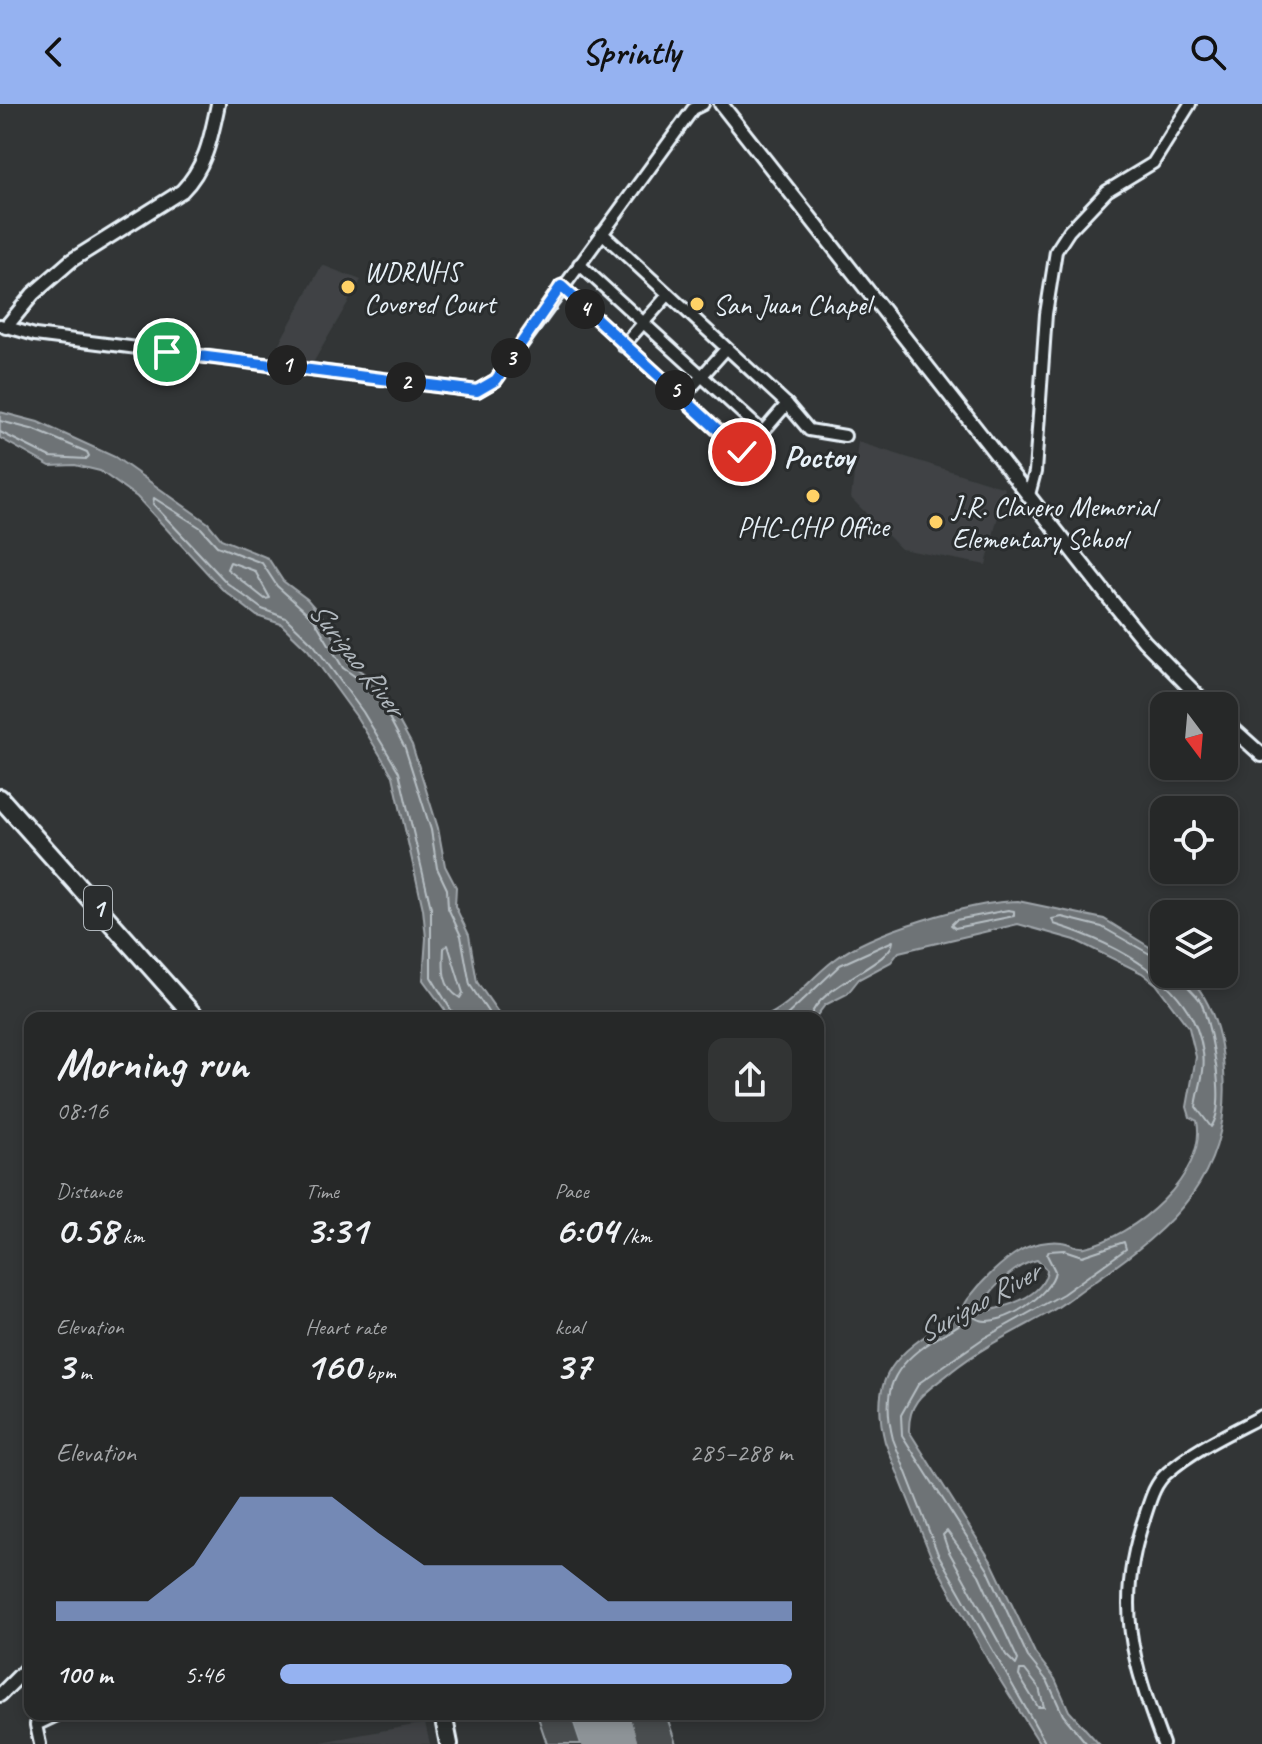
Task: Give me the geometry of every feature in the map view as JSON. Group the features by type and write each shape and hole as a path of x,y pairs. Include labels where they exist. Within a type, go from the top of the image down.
{"highway":[{"name":"1","path":"0,798 191,1012"},
{"path":"444,1720 449,1744"}],"street":[{"path":"218,104 208,148 194,179 182,191 58,270 3,326 35,335 477,391 496,380 561,286 697,106"},
{"path":"721,104 1144,641 1194,692"},
{"path":"1029,495 1035,472 1046,314 1056,251 1069,231 1107,191 1153,163 1190,104"},
{"path":"602,233 787,404 809,430 845,436"},
{"path":"579,264 763,432"},
{"path":"561,286 742,452 787,404"},
{"path":"623,346 668,295"},
{"path":"683,397 726,349"},
{"path":"1238,734 1262,755"},
{"path":"1163,1744 1137,1664 1128,1614 1127,1586 1141,1527 1153,1493 1166,1473 1262,1416"},
{"path":"0,1695 24,1671"},
{"path":"40,1744 36,1725 46,1720"}],"shaded area":[{"path":"322,265 361,280 313,363 271,358"},
{"name":"J.R. Clavero Memorial Elementary School","path":"858,442 1005,488 986,565 901,549 851,498"},
{"path":"539,1720 668,1720 676,1744 547,1744"},
{"path":"539,1720 573,1720 581,1744 547,1744"},
{"path":"630,1720 668,1720 676,1744 637,1744"},
{"path":"425,1723 430,1744 321,1742 364,1734"}],"water":[{"path":"0,412 38,422 115,457 208,523 221,539 268,558 283,581 307,599 321,615 349,663 372,679 383,692 412,745 438,828 445,866 456,887 455,906 469,935 477,982 498,1012 447,1012 423,980 426,938 423,909 393,776 356,716 308,650 281,624 257,616 222,589 137,497 100,471 75,465 50,466 0,438"},
{"path":"1018,901 1104,919 1150,947 1150,979 1075,940 1018,924 899,952 891,962 859,979 847,994 825,1005 820,1012 774,1012 824,968 850,950 921,920"},
{"name":"Surigao River","path":"1159,988 1198,988 1214,1019 1223,1058 1224,1108 1218,1141 1192,1195 1149,1240 1123,1261 1064,1303 985,1348 952,1371 922,1395 910,1419 909,1431 991,1561 1035,1653 1055,1679 1069,1711 1099,1744 1040,1744 990,1664 931,1556 885,1442 881,1424 881,1393 885,1379 901,1356 959,1315 979,1286 1021,1250 1047,1242 1082,1247 1104,1241 1144,1217 1179,1182 1191,1162 1197,1142 1197,1121 1190,1117 1187,1107 1196,1057 1189,1028","holes":["1037,1260 1047,1270 1038,1288 1010,1305 979,1313 995,1288 1011,1273"]}],"runway":[{"path":"602,1720 610,1744"}],"place":[{"name":"WDRNHS Covered Court","path":"348,287"},
{"name":"San Juan Chapel","path":"697,304"},
{"name":"PHC-CHP Office","path":"813,496"},
{"name":"J.R. Clavero Memorial Elementary School","path":"936,522"}],"district":[{"name":"Poctoy","path":"819,456"}],"route":[{"path":"167,352 291,365 477,391 496,380 561,286 742,452"}]}
